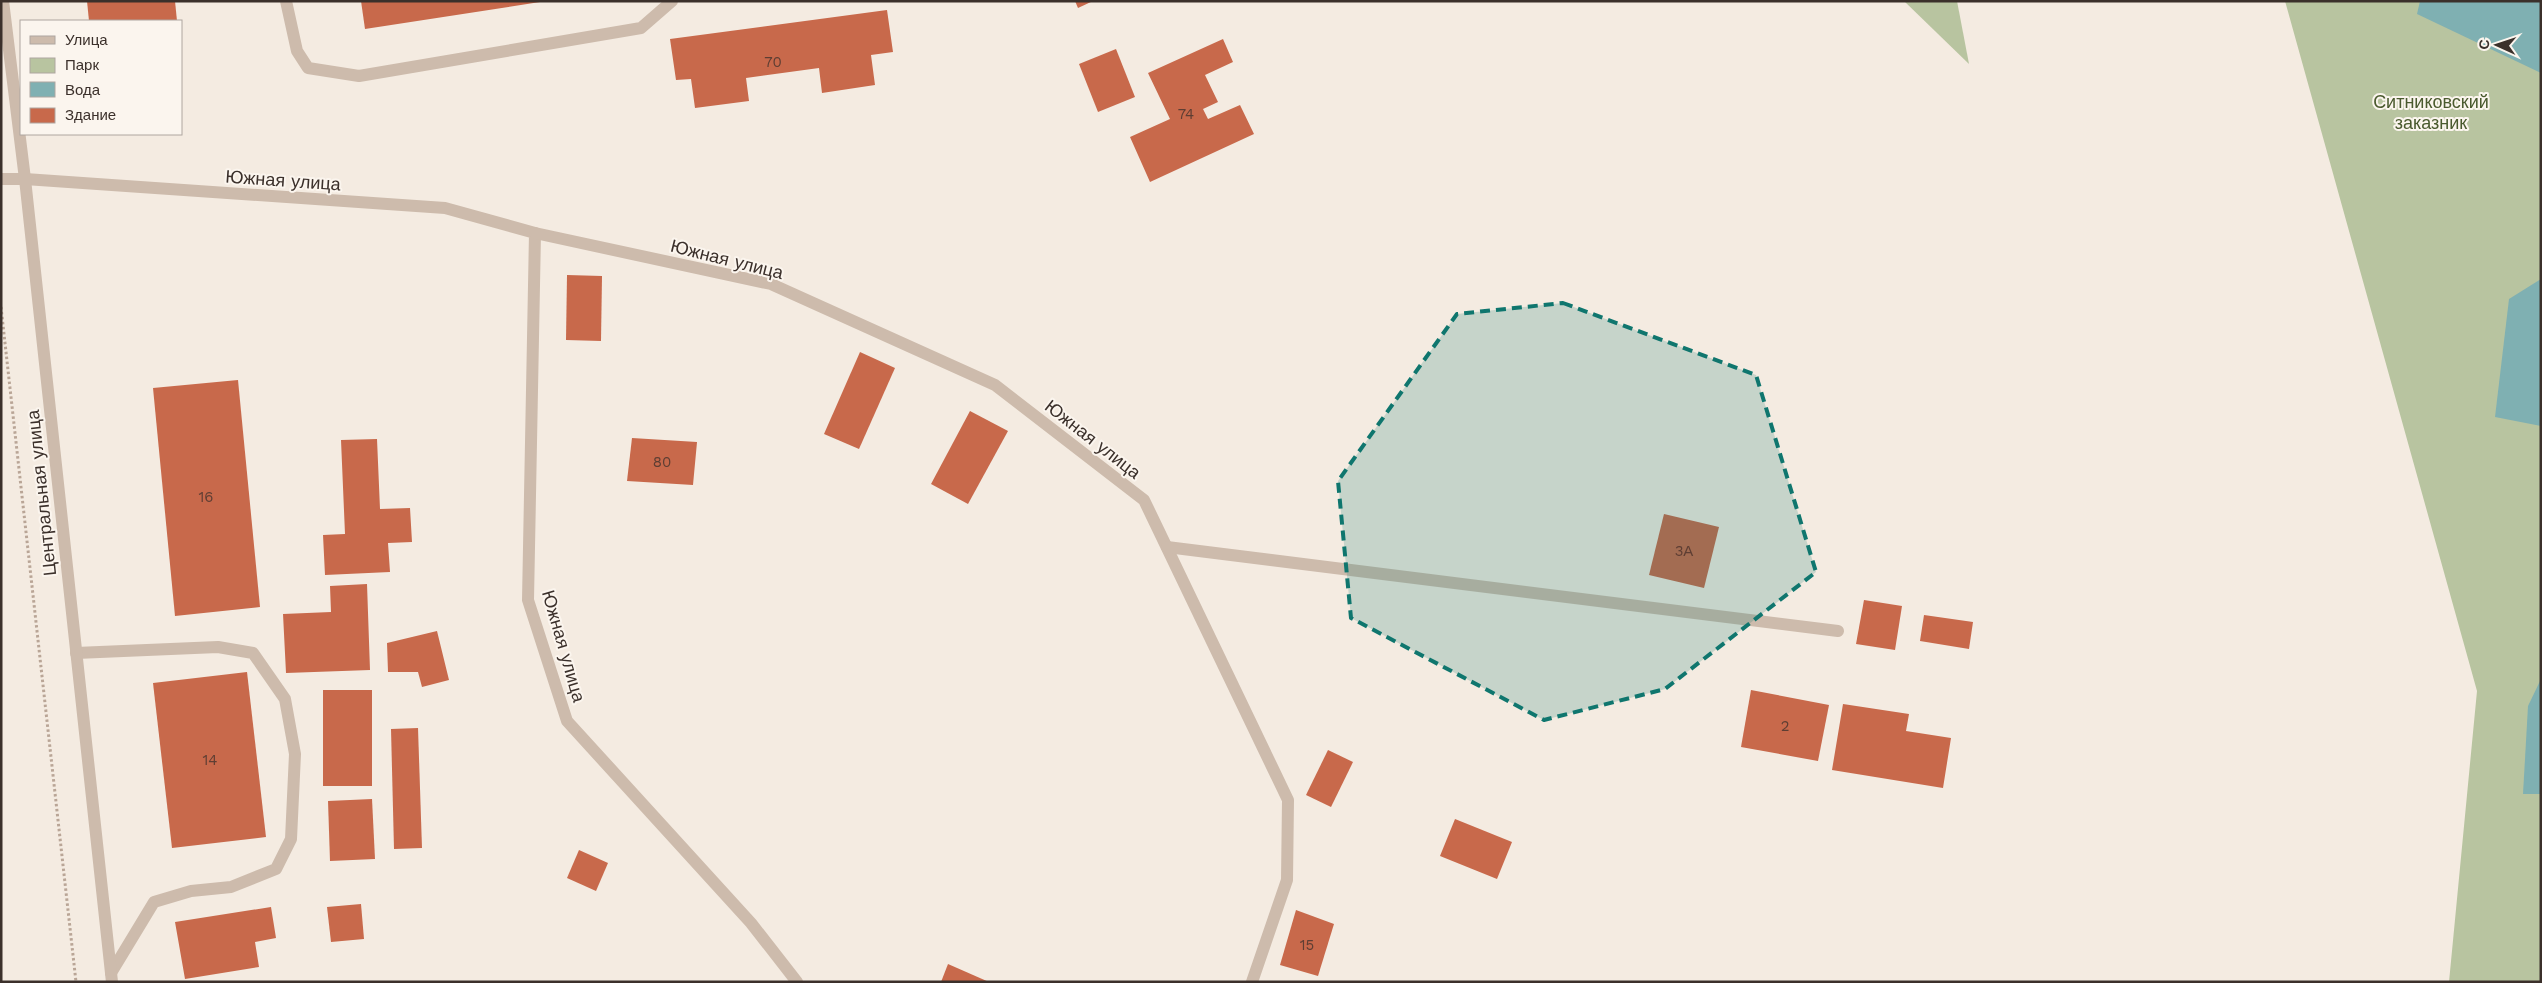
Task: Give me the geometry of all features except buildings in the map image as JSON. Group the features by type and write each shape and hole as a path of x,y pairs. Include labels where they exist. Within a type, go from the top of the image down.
{"street":[{"name":"Центральная улица","path":"3,1 25,179 111,977"},
{"path":"286,1 297,51 308,68 359,76 641,28 672,1"},
{"name":"Южная улица","path":"1,180 25,179 445,208 535,234 771,284 995,385 1144,500 1288,800 1287,880 1252,982"},
{"name":"Южная улица","path":"535,234 528,600 567,721 751,923 797,982"},
{"path":"1167,547 1838,631"},
{"path":"76,653 218,647 253,653 285,699 295,754 291,839 276,869 231,887 191,891 154,902 111,977"}],"path":[{"path":"1,307 76,982"}],"highlighted area":[{"path":"1563,303 1756,375 1816,572 1665,689 1544,720 1351,618 1338,481 1457,314"}],"green space":[{"path":"1904,1 1957,1 1969,64"},
{"name":"Ситниковский заказник","path":"2285,1 2541,1 2541,982 2449,982 2477,691"}],"water":[{"path":"2420,1 2541,1 2541,73 2417,14"},
{"path":"2541,279 2541,426 2495,417 2509,299"},
{"path":"2541,679 2541,794 2523,794 2528,706"}]}
